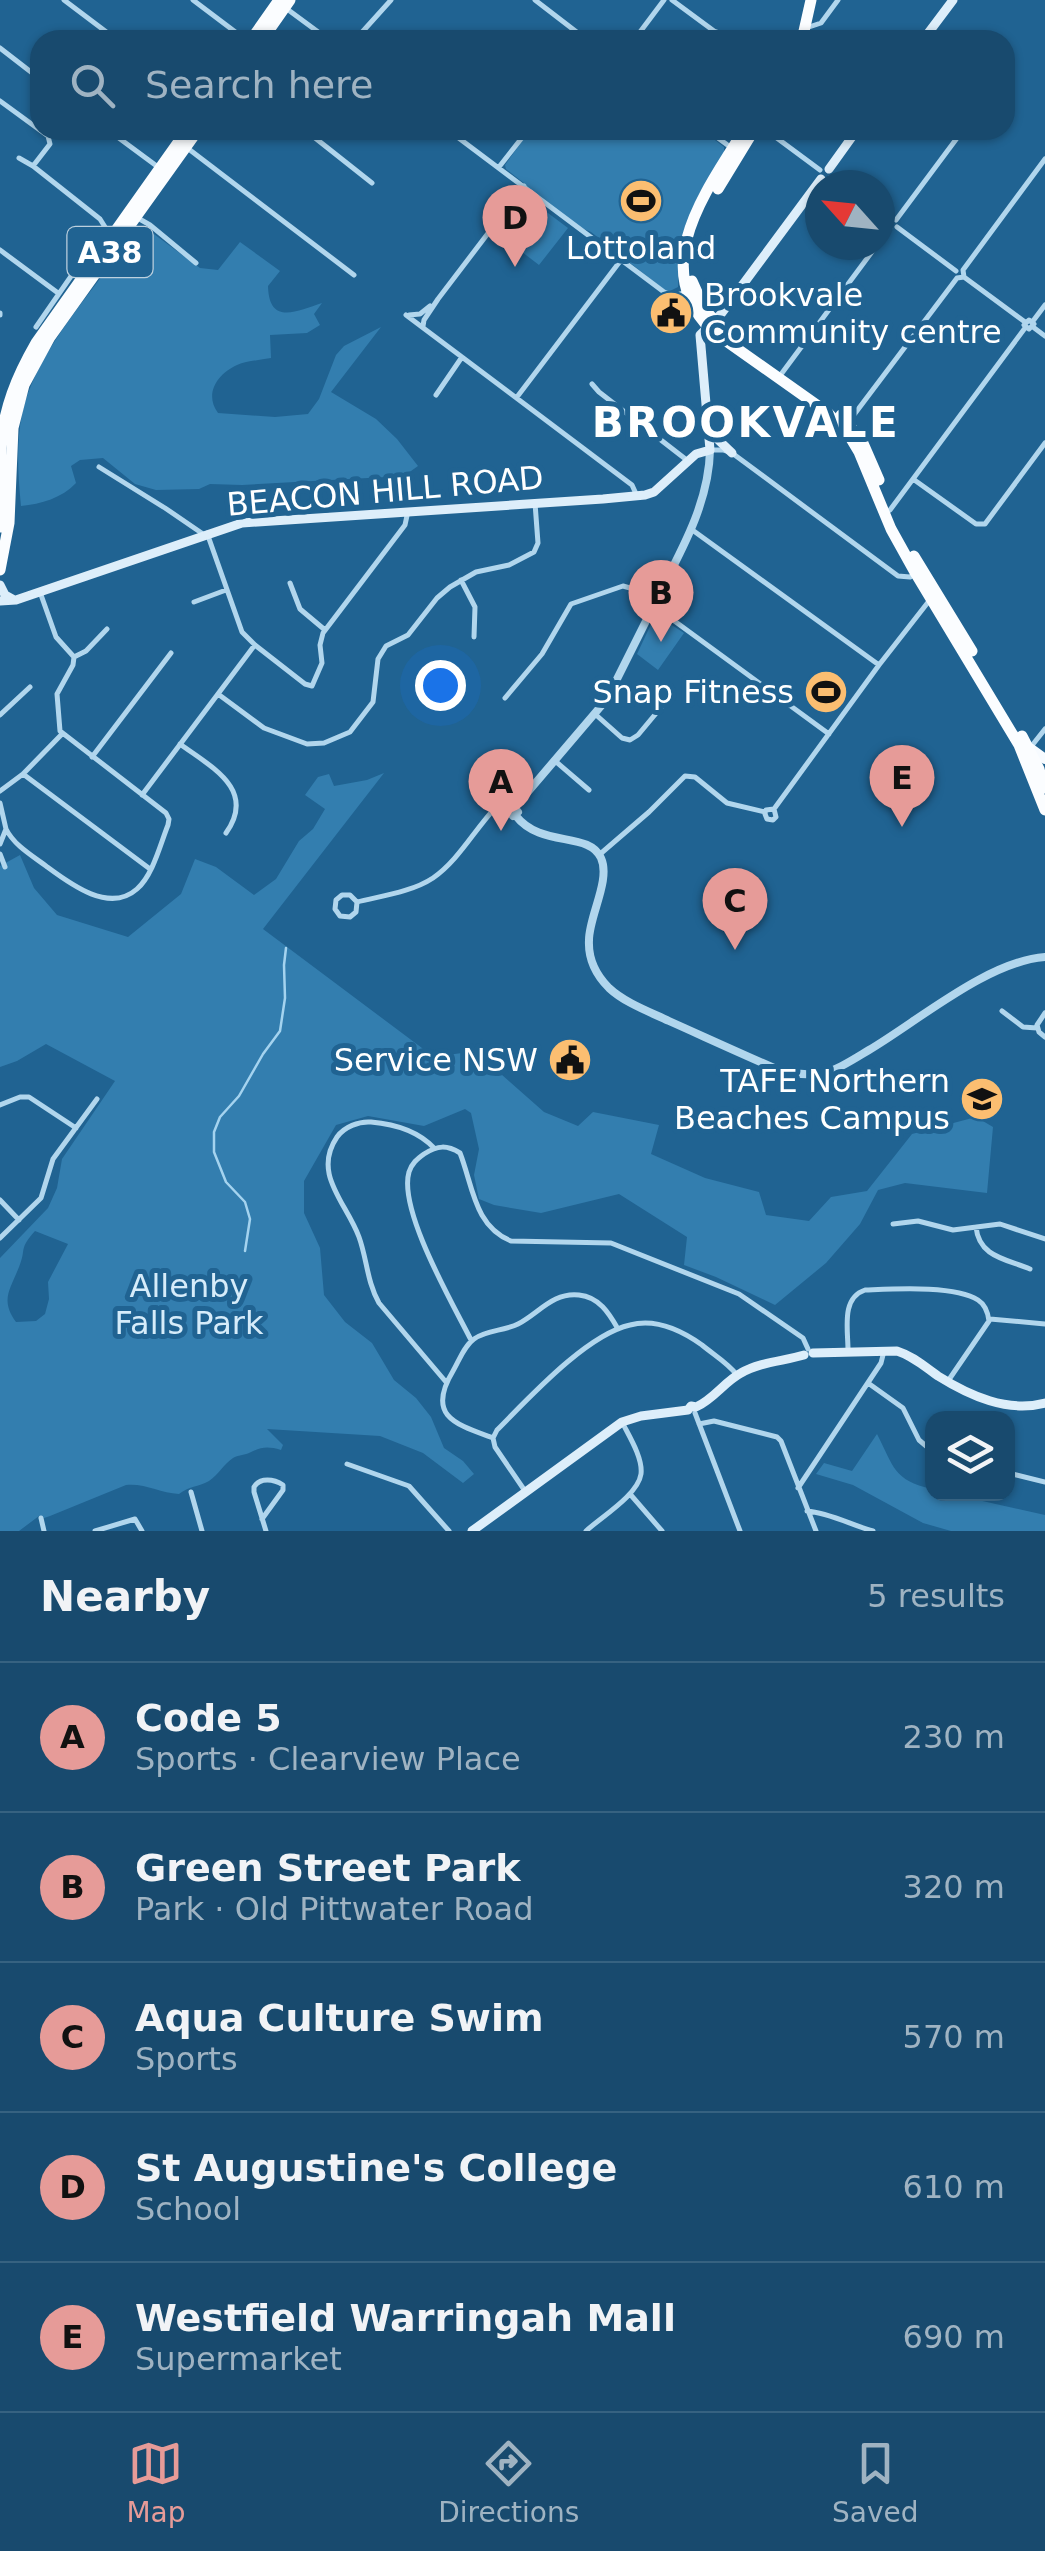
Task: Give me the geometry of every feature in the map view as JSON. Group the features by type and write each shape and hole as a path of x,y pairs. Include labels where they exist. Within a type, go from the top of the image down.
{"highway":[{"path":"801,30 803,0"},
{"path":"802,30 810,0"},
{"path":"258,30 285,2"},
{"path":"268,30 285,2"},
{"name":"A38","path":"0,570 9,523 6,418 50,337 136,217 183,140"},
{"name":"A38","path":"0,527 1,450 6,418 12,391 30,353 96,249 159,168 187,140"},
{"path":"736,151 740,140"},
{"path":"745,140 689,228 683,256 694,308 846,425 884,515 916,574 934,596"},
{"path":"711,324 832,407 866,449 890,510 934,596 1028,753 1045,810"},
{"path":"1028,753 1043,766 1045,790"}],"main road":[{"path":"931,30 953,0"},
{"path":"832,170 851,140"},
{"path":"710,450 700,335 805,205"},
{"path":"710,432 732,453"},
{"path":"692,457 710,432"},
{"name":"BEACON HILL ROAD","path":"6,603 242,523 649,494 692,457 710,450"},
{"path":"0,585 6,603"},
{"path":"472,1531 622,1422 640,1416 695,1414 737,1375 809,1352 905,1353 974,1395 1007,1406 1045,1403"}],"street":[{"path":"64,0 104,30"},
{"path":"193,0 234,30"},
{"path":"364,30 391,0"},
{"path":"534,0 574,30"},
{"path":"642,30 664,0"},
{"path":"672,0 713,30"},
{"path":"810,30 821,23 838,0"},
{"path":"285,2 317,30"},
{"path":"0,48 30,70"},
{"path":"0,101 30,123"},
{"path":"33,166 49,140"},
{"path":"121,140 159,168"},
{"path":"318,140 372,183"},
{"path":"462,140 664,292 674,296 691,291"},
{"path":"500,167 520,140"},
{"path":"721,140 736,151"},
{"path":"779,140 820,170"},
{"path":"895,221 956,140"},
{"path":"182,144 354,275"},
{"path":"19,158 104,224 96,249 36,327"},
{"path":"846,425 1045,159"},
{"path":"425,329 423,322 438,299 524,186"},
{"path":"136,217 196,263"},
{"path":"895,225 1045,336"},
{"path":"0,250 58,294"},
{"path":"518,397 621,260"},
{"path":"782,373 865,260"},
{"path":"438,299 420,314 406,315 632,485 636,496"},
{"path":"890,510 1045,305"},
{"path":"436,395 462,357"},
{"path":"592,384 692,457 701,458 710,472"},
{"path":"913,479 976,524 985,524 1045,443"},
{"path":"513,811 614,688 704,498 710,450 732,453 898,576 916,574"},
{"path":"99,467 205,534 239,627 255,645 298,678 307,680 322,663 320,646 325,630 404,526 408,512"},
{"path":"218,694 264,728 306,744 324,743 350,732 372,702 381,652 389,644 408,636 441,594 462,580 476,572 509,566 534,552 538,544 536,503"},
{"path":"690,528 879,665"},
{"path":"462,580 475,607 474,637"},
{"path":"290,584 300,609 325,630"},
{"path":"505,698 542,654 571,604 622,586 630,588 829,734"},
{"path":"194,602 226,590"},
{"path":"0,803 6,828 20,847 74,887 111,898 129,895 143,883 169,822 168,816 62,734 57,694 74,656 56,637 40,592"},
{"path":"600,854 685,776 695,778 727,803 765,812 766,818 773,820 777,815 774,809 934,596"},
{"path":"74,656 86,652 107,628"},
{"path":"142,795 255,645"},
{"path":"92,757 170,653"},
{"path":"0,715 30,688"},
{"path":"595,714 622,738 630,740 663,705"},
{"path":"1028,753 1044,730"},
{"path":"0,791 62,734"},
{"path":"180,744 233,788 236,812 226,833"},
{"path":"554,760 588,790"},
{"path":"22,774 150,868"},
{"path":"357,902 432,879 496,807 513,811 522,824 536,833 586,844 600,854 604,873 588,943 593,966 611,990 781,1072 802,1075 822,1074 884,1041 960,991 1015,965 1045,960"},
{"path":"0,844 6,828"},
{"path":"0,854 6,866"},
{"path":"342,895 350,895 357,902 356,912 350,917 340,916 335,909 342,895"},
{"path":"1002,1011 1023,1027 1037,1028 1045,1037"},
{"path":"1037,1028 1045,1013"},
{"path":"0,1105 30,1097 76,1128"},
{"path":"0,1238 44,1194 52,1158 97,1099"},
{"path":"434,1148 416,1133 364,1121 341,1130 330,1147 326,1168 360,1239 372,1292 446,1382"},
{"path":"472,1340 419,1237 408,1189 413,1163 434,1148 449,1146 460,1154 475,1203 498,1236 510,1241 611,1243 739,1294 802,1338 809,1352"},
{"path":"0,1200 19,1220"},
{"path":"892,1224 918,1221 953,1230 1000,1224 1045,1240"},
{"path":"976,1227 978,1241 987,1252 1030,1269"},
{"path":"848,1350 848,1304 857,1292 865,1290 914,1289 960,1294 982,1304 990,1319"},
{"path":"493,1438 463,1426 444,1413 440,1404 446,1382 472,1340 516,1324 565,1295 598,1302 618,1328"},
{"path":"990,1319 1045,1324"},
{"path":"947,1382 990,1319"},
{"path":"526,1492 495,1447 493,1438 497,1430 558,1370 618,1328 638,1324 670,1326 688,1335 737,1375"},
{"path":"798,1488 881,1363 884,1350"},
{"path":"868,1383 903,1408 925,1445"},
{"path":"695,1414 781,1440 816,1531"},
{"path":"695,1414 740,1531"},
{"path":"586,1531 630,1494 639,1481 641,1470 622,1422"},
{"path":"347,1464 409,1486 449,1531"},
{"path":"1015,1476 1045,1482"},
{"path":"262,1520 283,1485 265,1480 255,1484 254,1492 262,1520 266,1531"},
{"path":"192,1492 202,1531"},
{"path":"630,1494 662,1531"},
{"path":"808,1511 873,1531"},
{"path":"41,1518 44,1531"},
{"path":"96,1531 135,1519 142,1531"}],"green space":[{"path":"523,140 715,140 724,147 724,157 686,224 679,248 678,287 668,292 526,188 505,165"},
{"path":"524,195 568,228 539,265 522,252 522,241 501,226"},
{"path":"143,226 200,268 218,270 240,242 280,271 268,286 273,307 279,311 294,312 322,303 314,314 320,325 307,333 270,335 271,358 241,364 224,374 213,392 218,413 275,417 308,414 319,399 336,355 344,346 381,327 331,392 376,419 418,466 404,476 156,490 135,484 103,458 80,460 71,466 76,483 64,493 21,506 19,437 30,389 54,342 133,231"},
{"path":"658,616 684,633 658,670 637,654"},
{"name":"Allenby Falls Park","path":"384,773 263,929 426,1051 441,1056 496,1048 493,1067 544,1112 578,1126 593,1112 659,1125 651,1154 705,1178 759,1192 766,1215 809,1221 831,1197 867,1191 912,1134 976,1117 993,1127 987,1193 905,1183 878,1190 860,1224 826,1263 775,1305 684,1265 687,1237 619,1194 541,1213 479,1199 474,1175 479,1149 471,1113 465,1109 424,1126 368,1116 336,1125 304,1181 304,1213 320,1248 324,1295 345,1322 372,1343 394,1380 431,1417 444,1448 474,1474 463,1483 423,1453 380,1436 267,1429 283,1445 281,1450 264,1448 235,1457 209,1481 179,1494 126,1485 50,1516 39,1516 19,1531 0,1531 0,1258 48,1208 57,1188 62,1159 115,1081 46,1044 0,1067 0,866 20,855 34,888 57,915 128,937 181,894 195,859 216,867 254,895 276,879 325,809 305,795 318,777 329,774 334,786","holes":["35,1231 68,1244 48,1282 45,1314 36,1321 16,1322 8,1307 8,1295 26,1242"]},
{"path":"877,1434 896,1470 925,1487 925,1501 982,1501 1045,1515 1045,1531 951,1531 923,1523 853,1485 816,1474 824,1463 852,1471"}],"waterway":[{"path":"245,1251 250,1219 245,1202 226,1182 214,1152 214,1132 220,1117 239,1096 280,1031 286,948"}],"place":[{"name":"Lottoland","path":"641,201"},
{"name":"St Augustine's College","path":"515,267"},
{"name":"Brookvale Community centre","path":"671,313"},
{"name":"Green Street Park","path":"661,642"},
{"name":"Snap Fitness","path":"826,692"},
{"name":"Westfield Warringah Mall","path":"902,827"},
{"name":"Code 5","path":"501,831"},
{"name":"Aqua Culture Swim","path":"735,950"},
{"name":"Service NSW","path":"570,1060"},
{"name":"TAFE Northern Beaches Campus","path":"982,1099"}],"district":[{"name":"BROOKVALE","path":"746,422"}]}
